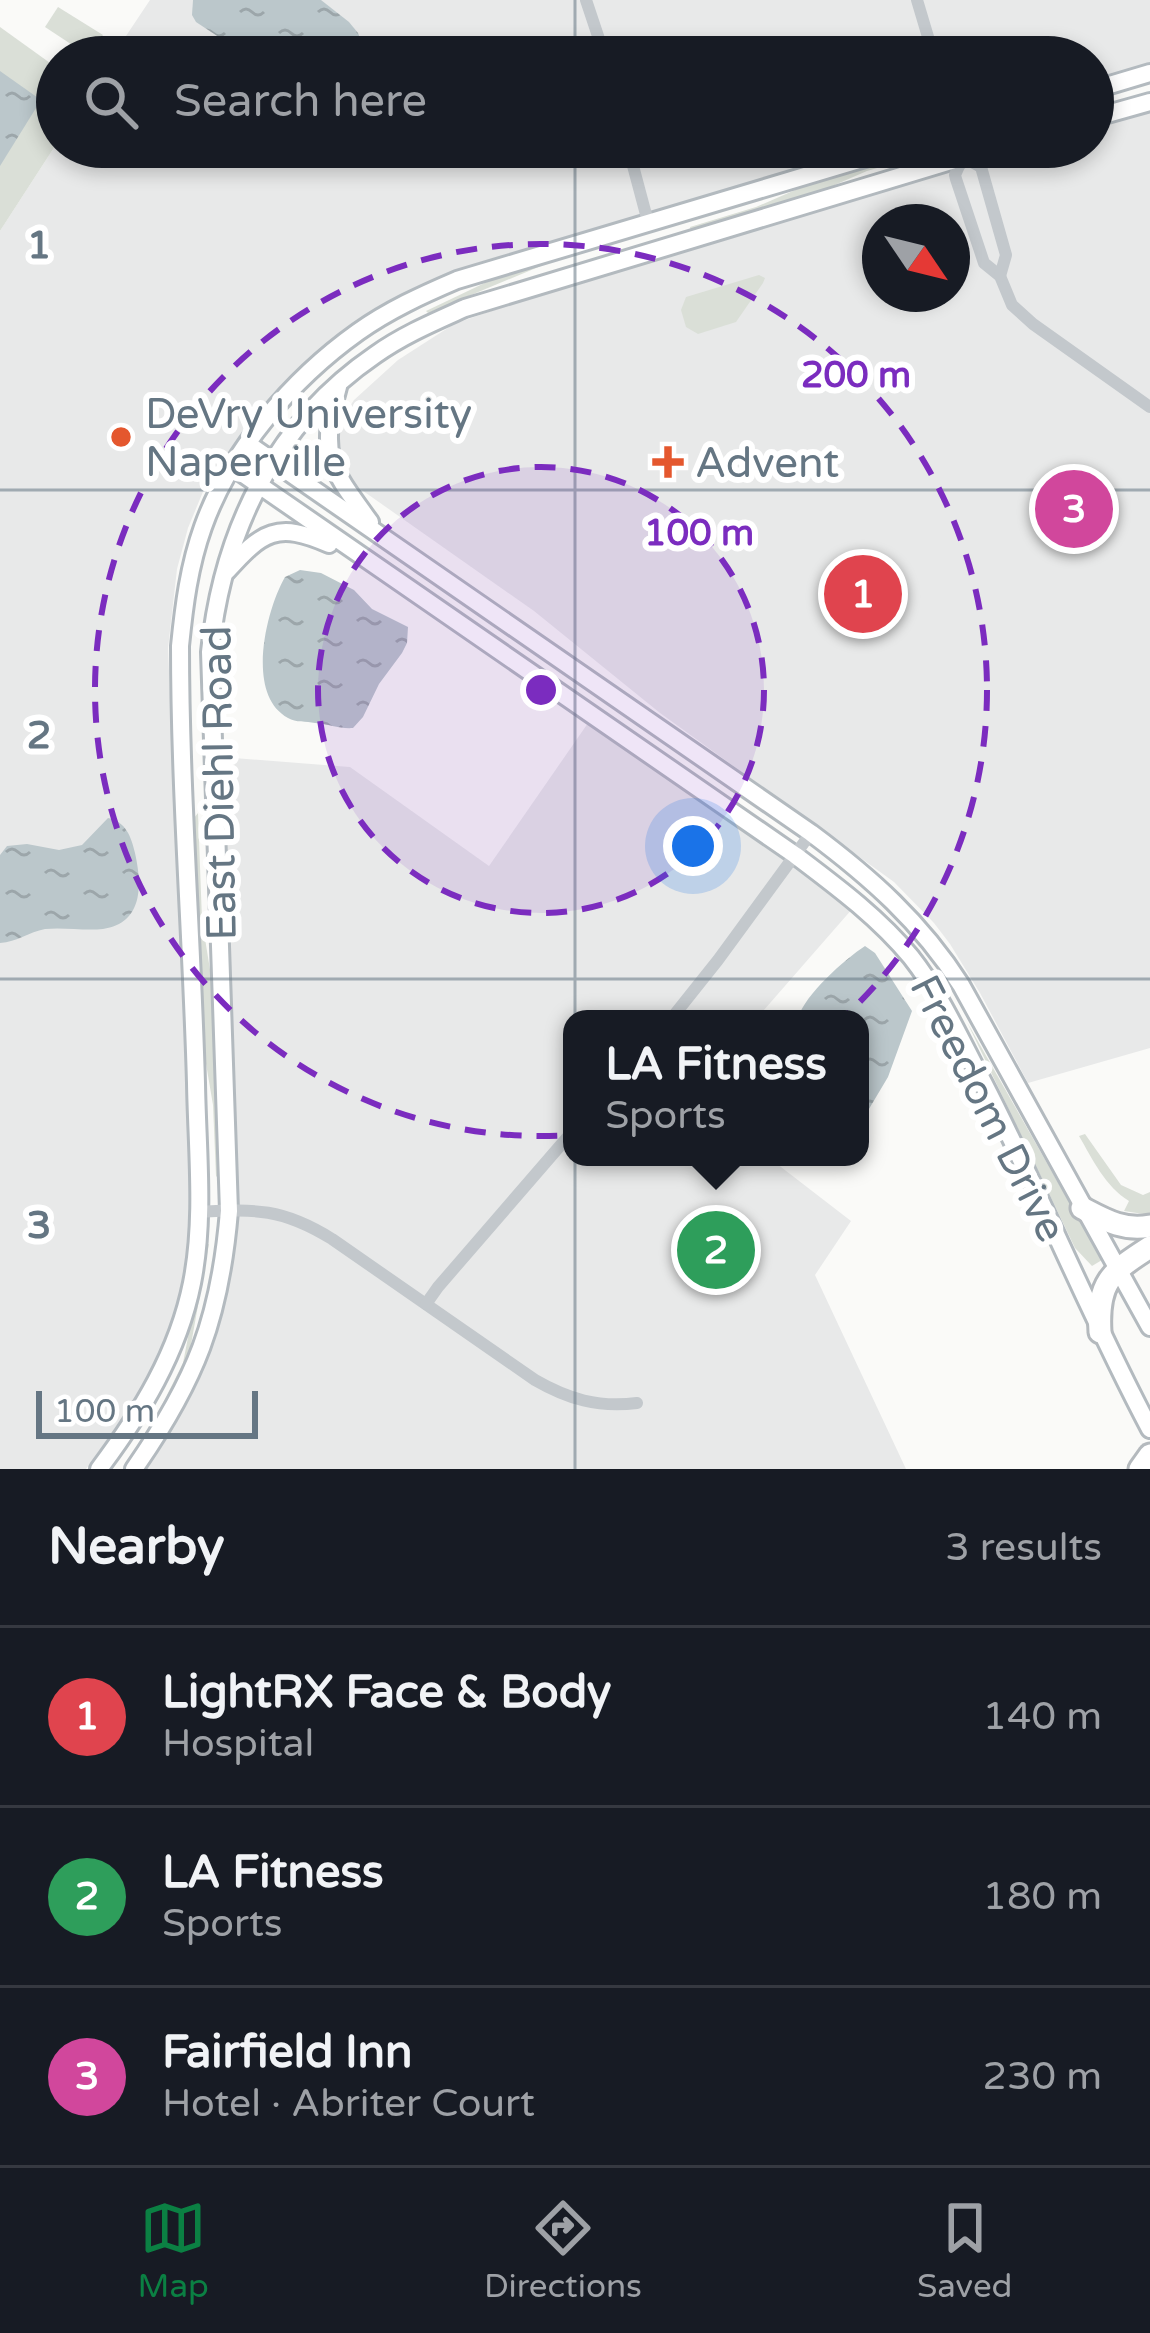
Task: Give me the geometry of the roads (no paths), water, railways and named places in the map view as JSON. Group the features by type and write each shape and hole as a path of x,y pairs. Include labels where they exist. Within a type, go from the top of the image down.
{"highway":[{"path":"1082,1208 1124,1227 1150,1226"},
{"path":"1100,1332 1100,1298 1106,1282 1117,1268 1150,1246"},
{"path":"1140,1469 1150,1455"}],"street":[{"path":"586,0 597,36"},
{"path":"917,0 928,36"},
{"path":"1114,84 1150,73"},
{"path":"1114,112 1150,101"},
{"path":"634,168 648,222"},
{"name":"East Diehl Road","path":"99,1469 150,1395 178,1334 192,1282 199,1212 180,646 194,556 233,467 307,375 358,332 396,308 457,280 831,168"},
{"name":"East Diehl Road","path":"134,1469 177,1404 202,1350 220,1283 229,1211 209,682 223,576 231,545 258,485 308,416 338,385 399,340 465,308 911,168"},
{"path":"957,168 955,175 984,263 1000,276 1012,304 1033,324 1150,406"},
{"path":"981,168 1006,255 1000,276"},
{"path":"338,385 328,451 339,480 377,533"},
{"name":"Freedom Drive","path":"248,444 811,833 896,902 943,956 1150,1327"},
{"name":"Freedom Drive","path":"233,467 795,855 896,940 928,982 997,1109 1150,1430"},
{"path":"223,576 269,534 312,536 362,558"},
{"path":"678,1010 811,833"},
{"path":"426,1304 563,1142"},
{"path":"199,1212 263,1210 310,1225 562,1395 596,1404 637,1403"}],"water":[{"path":"193,0 321,0 359,36 217,36 192,15"},
{"path":"0,71 36,96 36,108 0,166"},
{"path":"300,570 321,573 354,590 372,609 408,627 402,653 353,728 291,720 275,707 267,691 263,651 271,610 285,577"},
{"path":"108,818 127,831 137,865 137,900 126,919 103,929 45,929 0,943 0,855 7,846 59,850 82,845"},
{"path":"865,946 875,953 912,1011 888,1077 869,1109 869,1010 801,1010 836,969"}],"place":[{"name":"DeVry University Naperville","path":"121,437"},
{"name":"Advent","path":"668,462"},
{"name":"Fairfield Inn","path":"1074,509"},
{"name":"LightRX Face & Body","path":"863,594"},
{"name":"LA Fitness","path":"716,1250"}]}
